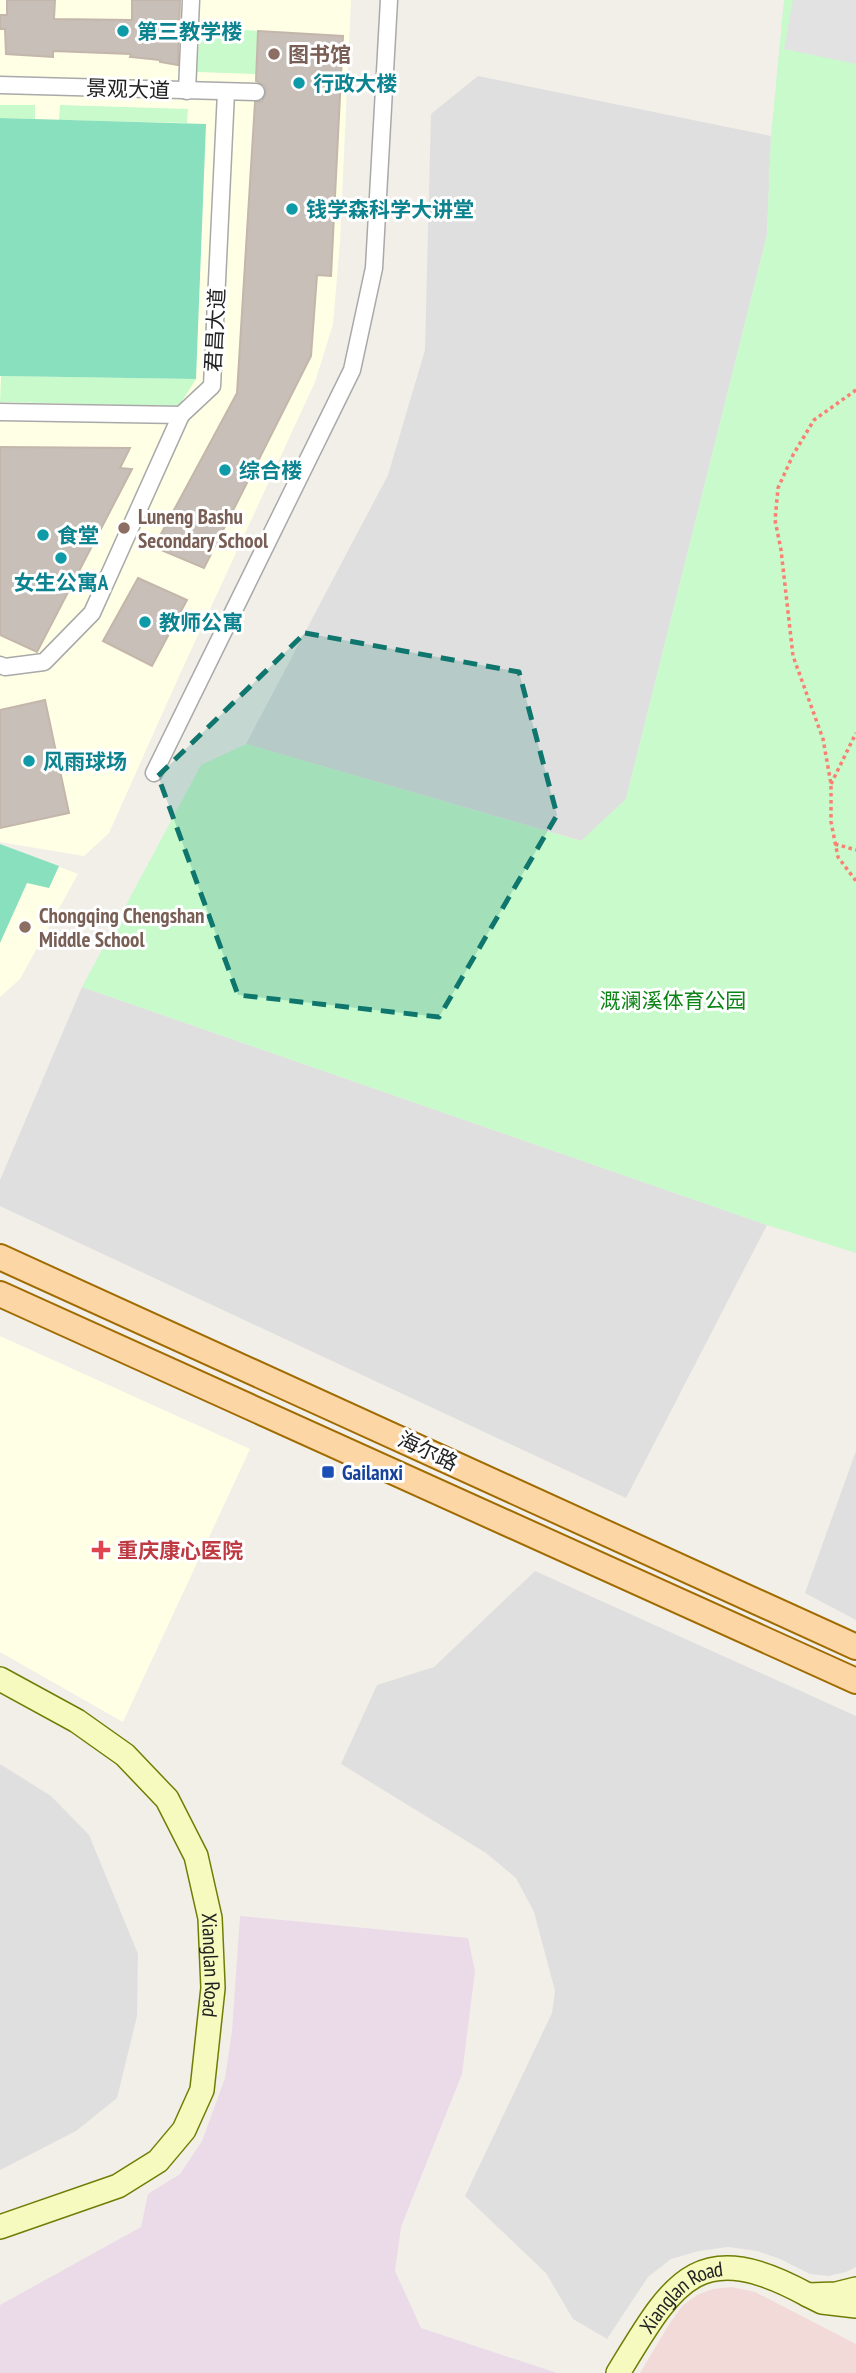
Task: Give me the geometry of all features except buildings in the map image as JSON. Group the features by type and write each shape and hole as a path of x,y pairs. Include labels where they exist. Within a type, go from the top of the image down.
{"main road":[{"name":"海尔路","path":"0,1257 856,1647"},
{"name":"海尔路","path":"0,1294 856,1681"}],"street":[{"path":"187,90 191,0"},
{"path":"154,772 352,370 374,268 389,0"},
{"name":"景观大道","path":"0,85 256,92"},
{"name":"君昌大道","path":"181,415 212,386 226,92"},
{"path":"0,412 181,415 92,613 44,662 5,667 0,665"},
{"name":"Xianglan Road","path":"0,1679 77,1721 125,1755 167,1799 196,1856 210,1918 213,1988 202,2090 184,2130 158,2161 118,2186 0,2227"},
{"name":"Xianglan Road","path":"618,2373 656,2311 680,2284 709,2270 728,2267 746,2269 787,2284 822,2302 856,2306"},
{"name":"Xianglan Road","path":"808,2295 856,2290"}],"path":[{"path":"856,390 814,420 793,455 778,488 775,520 793,656 823,739 831,784 831,822 835,844 838,857 856,881"},
{"path":"831,784 856,733"},
{"path":"835,844 856,850"}],"highlighted area":[{"path":"305,633 519,672 557,815 439,1017 238,995 158,776"}],"shaded area":[{"name":"Luneng Bashu Secondary School","path":"0,0 351,0 340,241 333,324 315,382 109,833 84,856 0,842"},
{"path":"793,0 856,0 856,64 784,49"},
{"path":"478,76 771,136 767,235 626,799 582,841 246,744 388,475 425,350 431,114"},
{"name":"Chongqing Chengshan Middle School","path":"0,844 78,874 20,979 0,997"},
{"path":"82,987 767,1225 626,1498 0,1206 0,1180"},
{"name":"重庆康心医院","path":"0,1336 250,1449 123,1722 0,1652"},
{"path":"856,1451 856,1620 805,1593"},
{"path":"535,1571 856,1716 856,2267 828,2276 810,2274 757,2251 728,2247 671,2259 648,2277 607,2339 573,2319 546,2273 465,2196 552,2013 555,1991 534,1912 516,1878 486,1853 341,1764 377,1685 434,1667"},
{"path":"0,1764 51,1796 89,1835 138,1954 137,2016 117,2098 76,2131 0,2170"},
{"path":"240,1916 468,1938 475,1971 462,2074 401,2227 395,2271 421,2328 557,2373 0,2373 0,2305 141,2227 148,2194 180,2174 202,2141 225,2078 232,2031"},
{"path":"732,2287 755,2292 856,2344 856,2373 640,2373 682,2306 697,2295 713,2289"}],"green space":[{"name":"溉澜溪体育公园","path":"784,0 856,0 856,1253 767,1225 82,987 201,765 246,744 581,841 626,799 767,235 771,136"},
{"path":"200,27 258,31 256,74 197,72"},
{"path":"0,105 35,105 35,119 0,118"},
{"path":"60,105 188,109 187,123 59,120"},
{"path":"0,118 206,124 196,379 0,376"},
{"path":"1,376 196,379 179,406 0,402"},
{"path":"0,844 59,866 49,888 27,883 0,943"}],"place":[{"name":"第三教学楼","path":"123,31"},
{"name":"图书馆","path":"274,54"},
{"name":"行政大楼","path":"299,83"},
{"name":"钱学森科学大讲堂","path":"292,209"},
{"name":"综合楼","path":"225,470"},
{"name":"Luneng Bashu Secondary School","path":"124,528"},
{"name":"食堂","path":"43,535"},
{"name":"女生公寓A","path":"61,558"},
{"name":"教师公寓","path":"145,622"},
{"name":"风雨球场","path":"29,761"},
{"name":"Chongqing Chengshan Middle School","path":"25,927"},
{"name":"Gailanxi","path":"328,1472"},
{"name":"重庆康心医院","path":"101,1550"}]}
